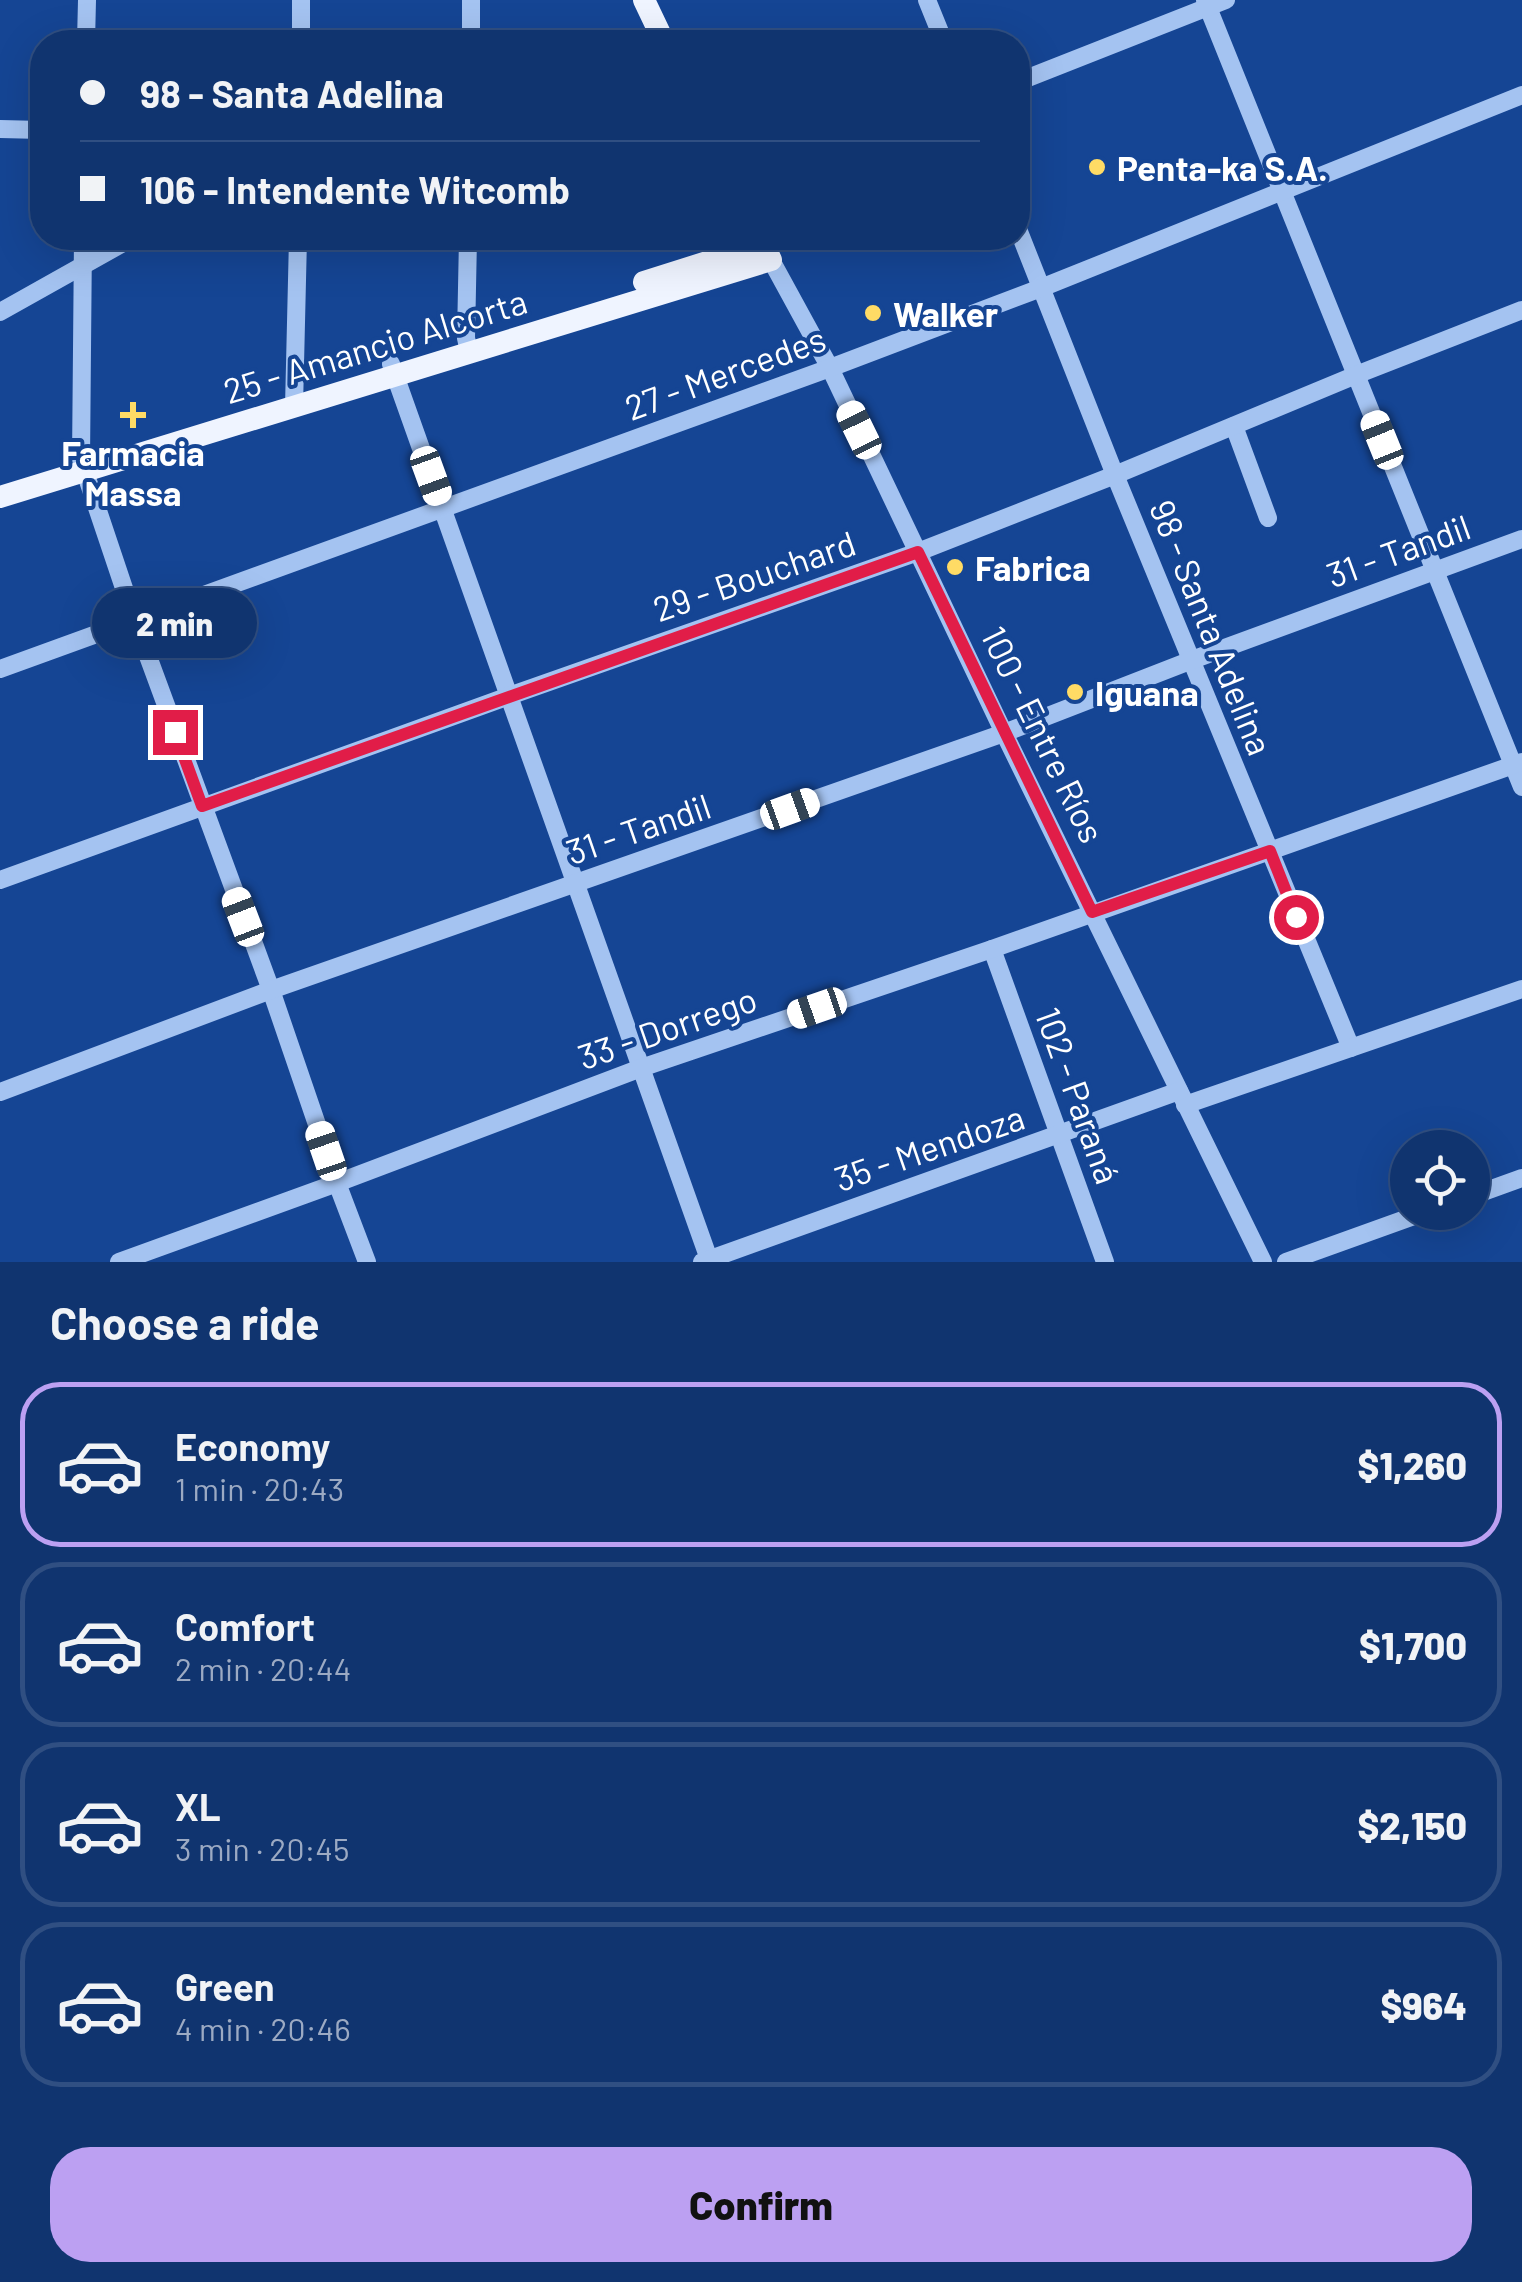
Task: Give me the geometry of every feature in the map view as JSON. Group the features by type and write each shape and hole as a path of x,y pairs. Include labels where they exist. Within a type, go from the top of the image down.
{"main road":[{"path":"644,0 658,30"},
{"path":"0,498 82,466 757,250"},
{"path":"0,484 82,466"}],"street":[{"path":"86,30 87,0"},
{"path":"301,30 302,0"},
{"path":"471,30 472,0"},
{"path":"927,0 939,30"},
{"path":"1030,77 1213,2 1282,192 1435,571 1518,763 1522,786"},
{"name":"27 - Mercedes","path":"0,669 830,368 1522,95"},
{"path":"0,129 30,130"},
{"path":"83,250 82,466 367,1262"},
{"path":"0,312 111,250"},
{"path":"294,400 298,250"},
{"path":"468,250 468,345"},
{"name":"100 - Entre Ríos","path":"768,250 830,368 1263,1262"},
{"name":"98 - Santa Adelina","path":"1026,250 1114,475 1351,1048"},
{"name":"29 - Bouchard","path":"0,880 918,552 1522,310"},
{"path":"393,369 707,1261"},
{"path":"1234,426 1268,518"},
{"name":"31 - Tandil","path":"0,1092 271,990 1004,733 1522,538"},
{"name":"33 - Dorrego","path":"119,1262 642,1068 1518,763"},
{"name":"102 - Paraná","path":"992,949 1105,1262"},
{"name":"35 - Mendoza","path":"707,1261 1059,1135 1351,1048 1522,990"},
{"path":"1490,1190 1522,1178"},
{"path":"1286,1262 1390,1225"}],"place":[{"name":"Penta-ka S.A.","path":"1097,167"},
{"name":"Walker","path":"873,313"},
{"name":"Farmacia Massa","path":"133,415"},
{"name":"Fabrica","path":"955,567"},
{"name":"Iguana","path":"1075,692"}],"route":[{"path":"175,732 202,806 918,552 1092,912 1270,851 1296,917"}]}
